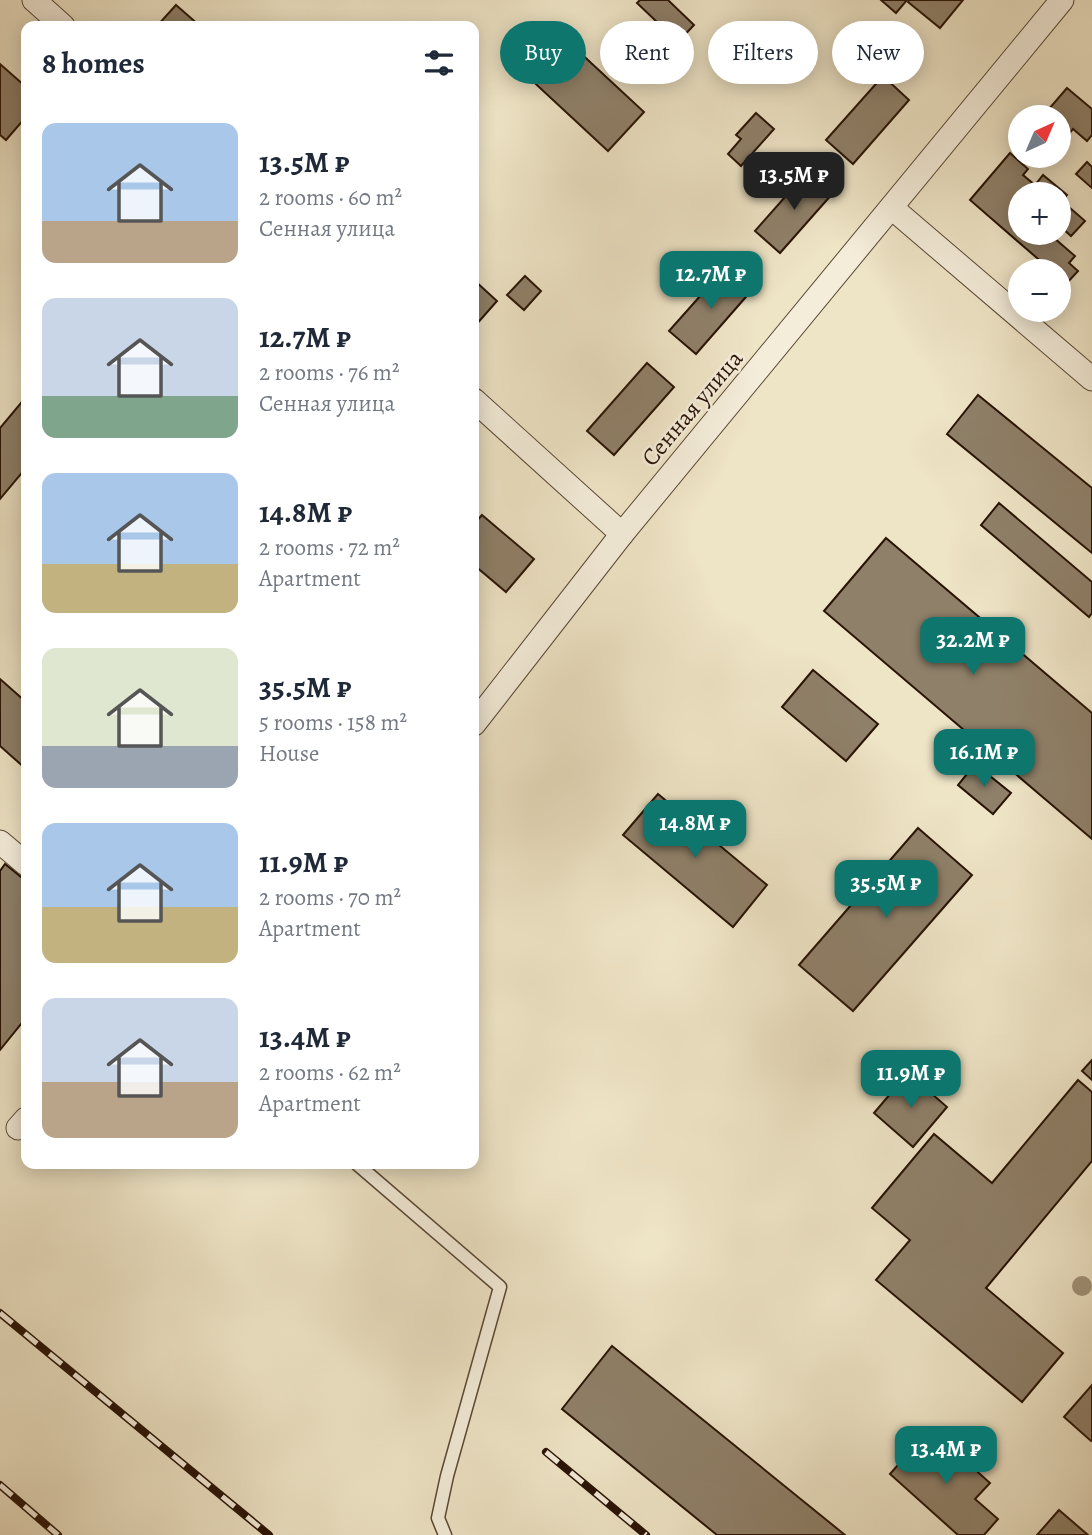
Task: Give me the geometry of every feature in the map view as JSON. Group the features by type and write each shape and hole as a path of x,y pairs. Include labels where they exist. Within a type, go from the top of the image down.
{"street":[{"path":"34,0 57,21"},
{"name":"Сенная улица","path":"479,718 622,534 1062,0"},
{"path":"892,208 1092,379"},
{"path":"479,405 622,534"},
{"path":"0,842 21,860"}],"lane":[{"path":"363,1169 500,1287 447,1476 438,1518 445,1535"}],"building":[{"path":"640,0 668,0 690,21 656,21 637,3"},
{"path":"881,0 907,0 896,13"},
{"path":"963,0 940,28 908,2"},
{"path":"176,5 194,21 162,21"},
{"path":"586,58 600,71 600,84 614,84 644,112 608,151 536,84 586,84"},
{"path":"0,64 21,83 21,123 6,140 0,135"},
{"path":"876,84 892,84 909,100 853,164 826,140"},
{"path":"1067,88 1092,109 1092,135 1087,141 1073,129 1071,131 1071,105 1052,105"},
{"path":"756,113 774,129 741,166 728,154 741,139 736,135"},
{"path":"1008,155 1008,168 1028,169 1023,175 1031,182 1008,182 1008,233 970,200"},
{"path":"1087,162 1092,167 1092,188 1076,174"},
{"path":"808,171 833,193 780,253 755,231"},
{"path":"1043,175 1051,182 1037,182"},
{"path":"1071,209 1085,221 1071,236"},
{"path":"1022,245 1062,245 1075,256 1071,261 1038,259"},
{"path":"1071,265 1078,271 1071,279"},
{"path":"726,267 752,290 696,354 669,331"},
{"path":"525,276 541,291 524,310 507,295"},
{"path":"479,285 497,301 479,321"},
{"path":"647,363 674,387 614,455 587,431"},
{"path":"978,395 1092,488 1092,553 947,434"},
{"path":"21,403 21,474 0,499 0,428"},
{"path":"999,503 1092,582 1092,613 1089,617 981,525"},
{"path":"482,515 534,559 506,592 479,569 479,518"},
{"path":"886,538 1092,713 1092,839 824,611"},
{"path":"813,670 878,724 846,761 782,707"},
{"path":"0,679 21,698 21,765 0,746"},
{"path":"975,764 1011,793 993,814 958,785"},
{"path":"658,794 767,885 733,927 623,835"},
{"path":"918,828 972,875 853,1011 799,965"},
{"path":"5,864 21,877 21,1024 0,1050 0,871"},
{"path":"1092,1060 1092,1080 1082,1071"},
{"path":"908,1073 947,1107 913,1147 874,1113"},
{"path":"1078,1080 1092,1092 1092,1161 986,1288 1063,1353 1022,1402 876,1280 910,1240 872,1208 934,1134 992,1183"},
{"path":"612,1346 845,1535 717,1535 562,1409"},
{"path":"1092,1385 1092,1440 1091,1441 1064,1417"},
{"path":"930,1429 990,1483 975,1499 998,1519 984,1535 958,1535 890,1474"},
{"path":"1059,1510 1088,1535 1037,1535"}],"railway":[{"path":"0,1313 269,1535"},
{"path":"546,1452 646,1535"},
{"path":"0,1485 58,1535"}]}
